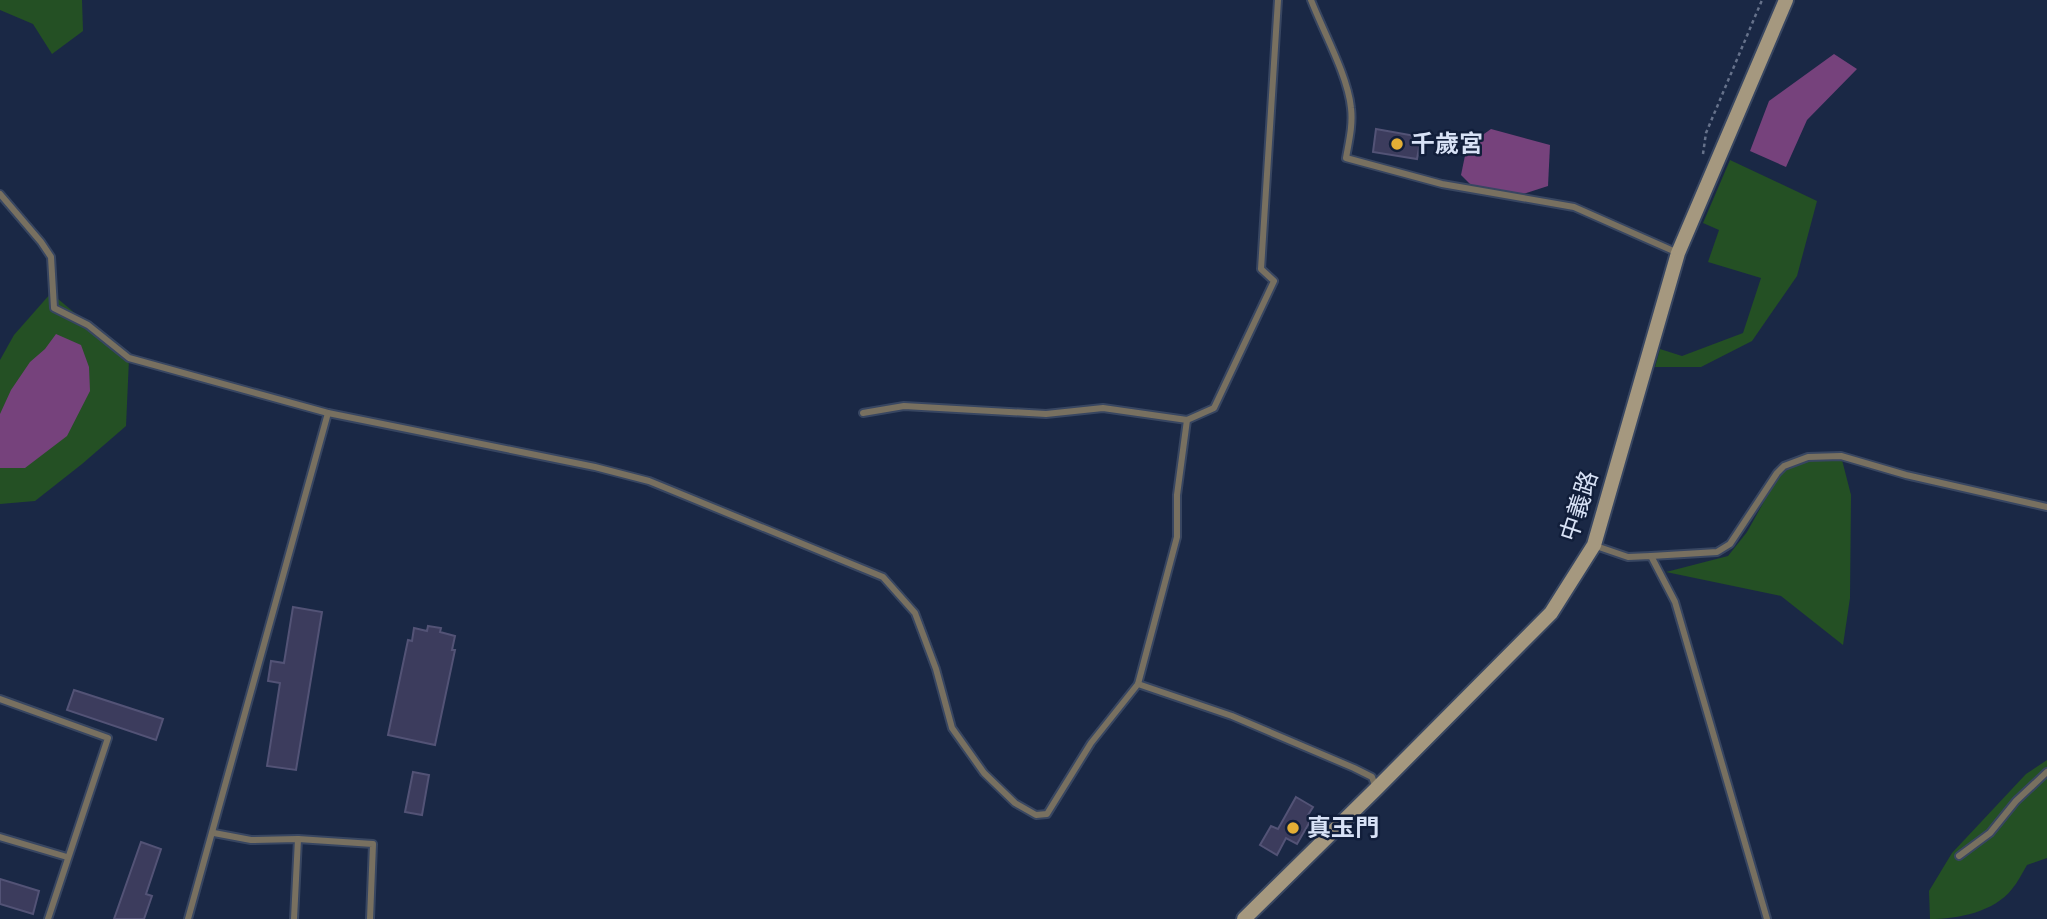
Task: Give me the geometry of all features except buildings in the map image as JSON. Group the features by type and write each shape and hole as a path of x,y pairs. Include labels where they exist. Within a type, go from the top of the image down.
{"street":[{"name":"中義路","path":"1244,919 1551,613 1594,545 1678,253 1786,0"}],"lane":[{"path":"863,413 904,406 1046,414 1103,408 1187,420 1214,408 1274,281 1261,269 1278,0"},
{"path":"1311,0 1347,89 1351,107 1352,125 1346,158 1443,184 1574,207 1678,253"},
{"path":"0,194 51,257 54,308 88,325 129,358 328,413 595,467 649,481 883,577 915,613 936,669 952,728 984,773 1015,803 1036,815 1047,814 1091,743 1138,684 1177,537 1177,495 1187,420"},
{"path":"188,919 214,833 328,413"},
{"path":"1594,545 1628,556 1723,550 1730,544 1777,473 1784,466 1808,457 1841,456 1906,475 2047,507"},
{"path":"1651,556 1675,602 1767,919"},
{"path":"1138,684 1232,716 1354,768 1372,777 1376,789"},
{"path":"0,699 108,738 48,919"},
{"path":"1959,856 1990,834 2016,801 2047,772"},
{"path":"214,833 250,841 298,839 373,844 370,919"},
{"path":"0,837 68,858"},
{"path":"294,919 298,839"}],"path":[{"path":"1703,157 1706,133 1762,0"}],"green space":[{"path":"0,0 82,0 83,31 52,54 33,24 0,10"},
{"path":"1730,160 1817,201 1797,276 1752,341 1701,367 1655,367 1660,349 1682,356 1743,333 1761,278 1708,262 1719,230 1703,223"},
{"path":"51,293 129,359 126,426 35,501 0,504 0,360 14,335"},
{"path":"1814,455 1841,456 1851,495 1850,598 1843,645 1781,596 1666,572 1728,556 1747,532 1786,462"},
{"path":"2047,760 2047,858 2027,865 2012,889 1986,909 1964,916 1930,919 1929,891 1952,853 2026,774"}],"shaded area":[{"path":"1834,54 1857,69 1807,120 1786,167 1750,151 1769,101"},
{"path":"1491,129 1550,145 1548,186 1517,196 1476,190 1461,175 1467,146"},
{"path":"56,334 81,345 89,367 90,391 67,436 25,468 0,468 0,414 11,390 30,362 45,349"}],"place":[{"name":"千歲宮","path":"1397,144"},
{"name":"真玉門","path":"1293,828"}]}
